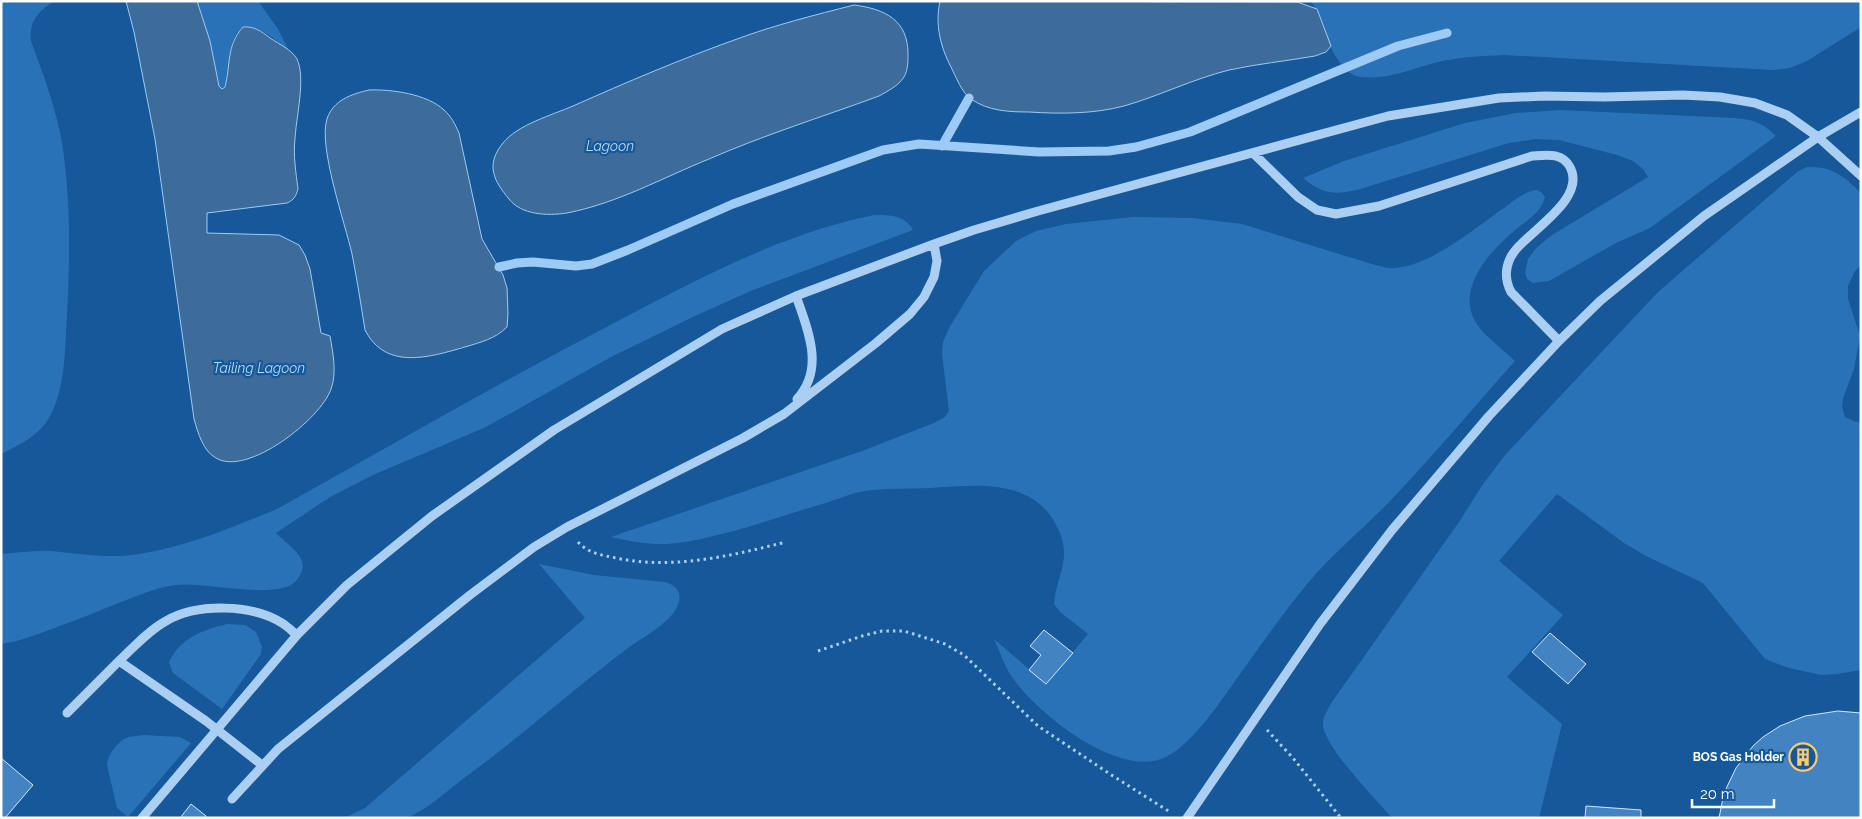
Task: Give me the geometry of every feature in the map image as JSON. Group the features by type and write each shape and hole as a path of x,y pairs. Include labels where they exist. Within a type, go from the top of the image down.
{"lane":[{"path":"142,818 297,635 348,585 432,516 554,430 722,329 796,296 934,244 1038,211 1388,116 1499,98 1683,95 1720,97 1756,103 1787,115 1818,137 1861,176"},
{"path":"1188,818 1320,624 1392,530 1489,416 1559,341 1600,301 1704,216 1818,137 1861,112"},
{"path":"1253,153 1298,197 1317,210 1336,214 1380,206 1532,156 1551,154 1559,157 1567,162 1571,168 1573,177 1570,191 1561,207 1514,252 1507,267 1506,276 1511,292 1559,341"},
{"path":"232,799 278,749 534,546 567,527 743,438 784,414 876,343 916,307 934,277 937,261 934,244"},
{"path":"784,414 802,395 812,374 812,350 808,329 796,296"},
{"path":"68,713 142,639 167,620 192,611 209,608 238,609 262,614 281,622 297,635"},
{"path":"119,661 217,729 262,766"}],"path":[{"path":"567,527 585,549 595,554 634,562 656,563 721,558 786,542"},
{"path":"818,651 882,631 904,631 945,644 964,655 1038,726 1172,813"},
{"path":"1254,719 1293,758 1341,818"}],"shaded area":[{"path":"1,1 54,1 39,13 33,22 31,41 53,104 62,143 67,186 69,250 65,356 57,400 52,413 36,434 1,454"},
{"path":"197,1 258,1 278,29 289,51 262,31 256,28 243,27 233,42 228,77 222,89 219,86 210,41"},
{"path":"1311,1 1861,1 1861,27 1807,61 1790,68 1773,70 1504,55 1446,60 1382,77 1360,77 1350,73 1336,57"},
{"path":"1559,110 1735,118 1753,121 1762,125 1776,136 1650,228 1616,243 1549,281 1533,283 1527,279 1525,272 1528,259 1536,248 1552,235 1648,177 1643,169 1633,161 1617,155 1559,140 1536,139 1509,143 1349,192 1328,192 1316,187 1303,178 1344,161 1465,123 1516,113"},
{"path":"1807,167 1831,170 1861,193 1861,265 1855,271 1848,286 1848,299 1860,336 1854,369 1843,398 1842,407 1845,417 1861,422 1861,670 1821,675 1789,668 1765,659 1703,583 1646,556 1624,543 1557,494 1499,561 1563,615 1507,677 1562,724 1539,818 1392,818 1363,786 1331,745 1323,724 1332,702 1459,522 1483,484 1506,454 1658,292 1797,172"},
{"path":"1537,190 1545,197 1540,208 1505,239 1485,261 1472,287 1470,300 1472,314 1479,327 1515,361 1407,483 1308,583 1202,725 1182,746 1172,754 1161,759 1142,762 1121,758 1100,750 1078,738 1039,707 1024,692 1007,668 994,639 1046,684 1088,634 1060,612 1054,604 1064,560 1063,542 1059,531 1049,514 1036,501 1020,493 1004,488 985,486 873,490 854,493 723,534 693,540 669,544 653,544 611,537 862,451 945,417 949,411 942,354 943,342 949,328 984,271 1016,241 1036,231 1066,224 1133,217 1192,218 1242,224 1375,265 1392,268 1408,266 1437,254 1466,236 1519,197"},
{"path":"874,215 896,217 906,221 913,230 753,290 695,316 611,357 486,427 373,475 330,497 276,533 298,554 303,566 296,581 287,587 274,590 258,590 187,584 167,586 31,637 1,644 1,554 45,551 95,556 128,555 175,547 227,529 277,509 531,367 710,274 742,259 806,234"},
{"path":"539,564 594,575 665,582 676,588 679,594 679,602 673,613 662,625 607,664 506,746 424,809 404,818 344,818 365,808 585,618"},
{"path":"227,624 245,625 256,632 262,647 261,654 222,709 173,673 169,662 179,647 193,636"},
{"path":"143,735 180,737 191,743 128,817 117,808 107,761 113,750 123,740"}],"water":[{"name":"Tailing Lagoon","path":"126,1 197,1 210,41 219,86 222,89 225,87 227,79 231,48 243,27 251,27 285,47 295,56 300,67 301,87 294,145 298,189 295,196 287,203 207,213 207,233 279,235 299,245 310,269 321,333 330,336 334,376 331,389 313,415 281,442 246,459 229,462 211,455 202,441 194,419 155,139"},
{"path":"940,1 1297,2 1317,9 1331,46 1326,52 1315,56 1229,70 1113,109 1065,113 1006,111 978,103 971,99 962,89 941,43 938,26"},
{"name":"Lagoon","path":"854,5 885,13 893,18 904,33 907,42 908,63 904,77 896,86 879,96 751,142 622,197 586,209 567,213 535,213 514,204 499,186 493,166 497,151 509,137 535,121 654,71 751,34"},
{"path":"369,90 388,90 419,96 446,112 456,126 482,239 503,275 507,288 507,327 493,337 438,354 410,358 397,356 385,351 374,343 365,330 352,254 329,165 325,131 330,112 338,103 350,96"}],"building":[{"path":"1044,630 1073,653 1046,684 1029,670 1041,655 1030,646"},
{"path":"1550,633 1586,664 1568,684 1532,652"},
{"name":"BOS Gas Holder","path":"1838,711 1861,713 1861,818 1719,818 1724,793 1736,768 1753,746 1763,737 1780,726 1805,716"},
{"path":"1,758 33,785 5,818 1,818"},
{"path":"191,804 206,816 205,818 180,818"},
{"path":"1586,806 1641,810 1641,818 1585,818"}],"waterway":[{"path":"499,267 533,262 576,266 592,264 733,204 883,150 919,144 1039,152 1109,151 1136,147 1190,132 1398,46 1447,33"},
{"path":"942,146 969,98"}],"place":[{"name":"BOS Gas Holder","path":"1803,757"}]}
